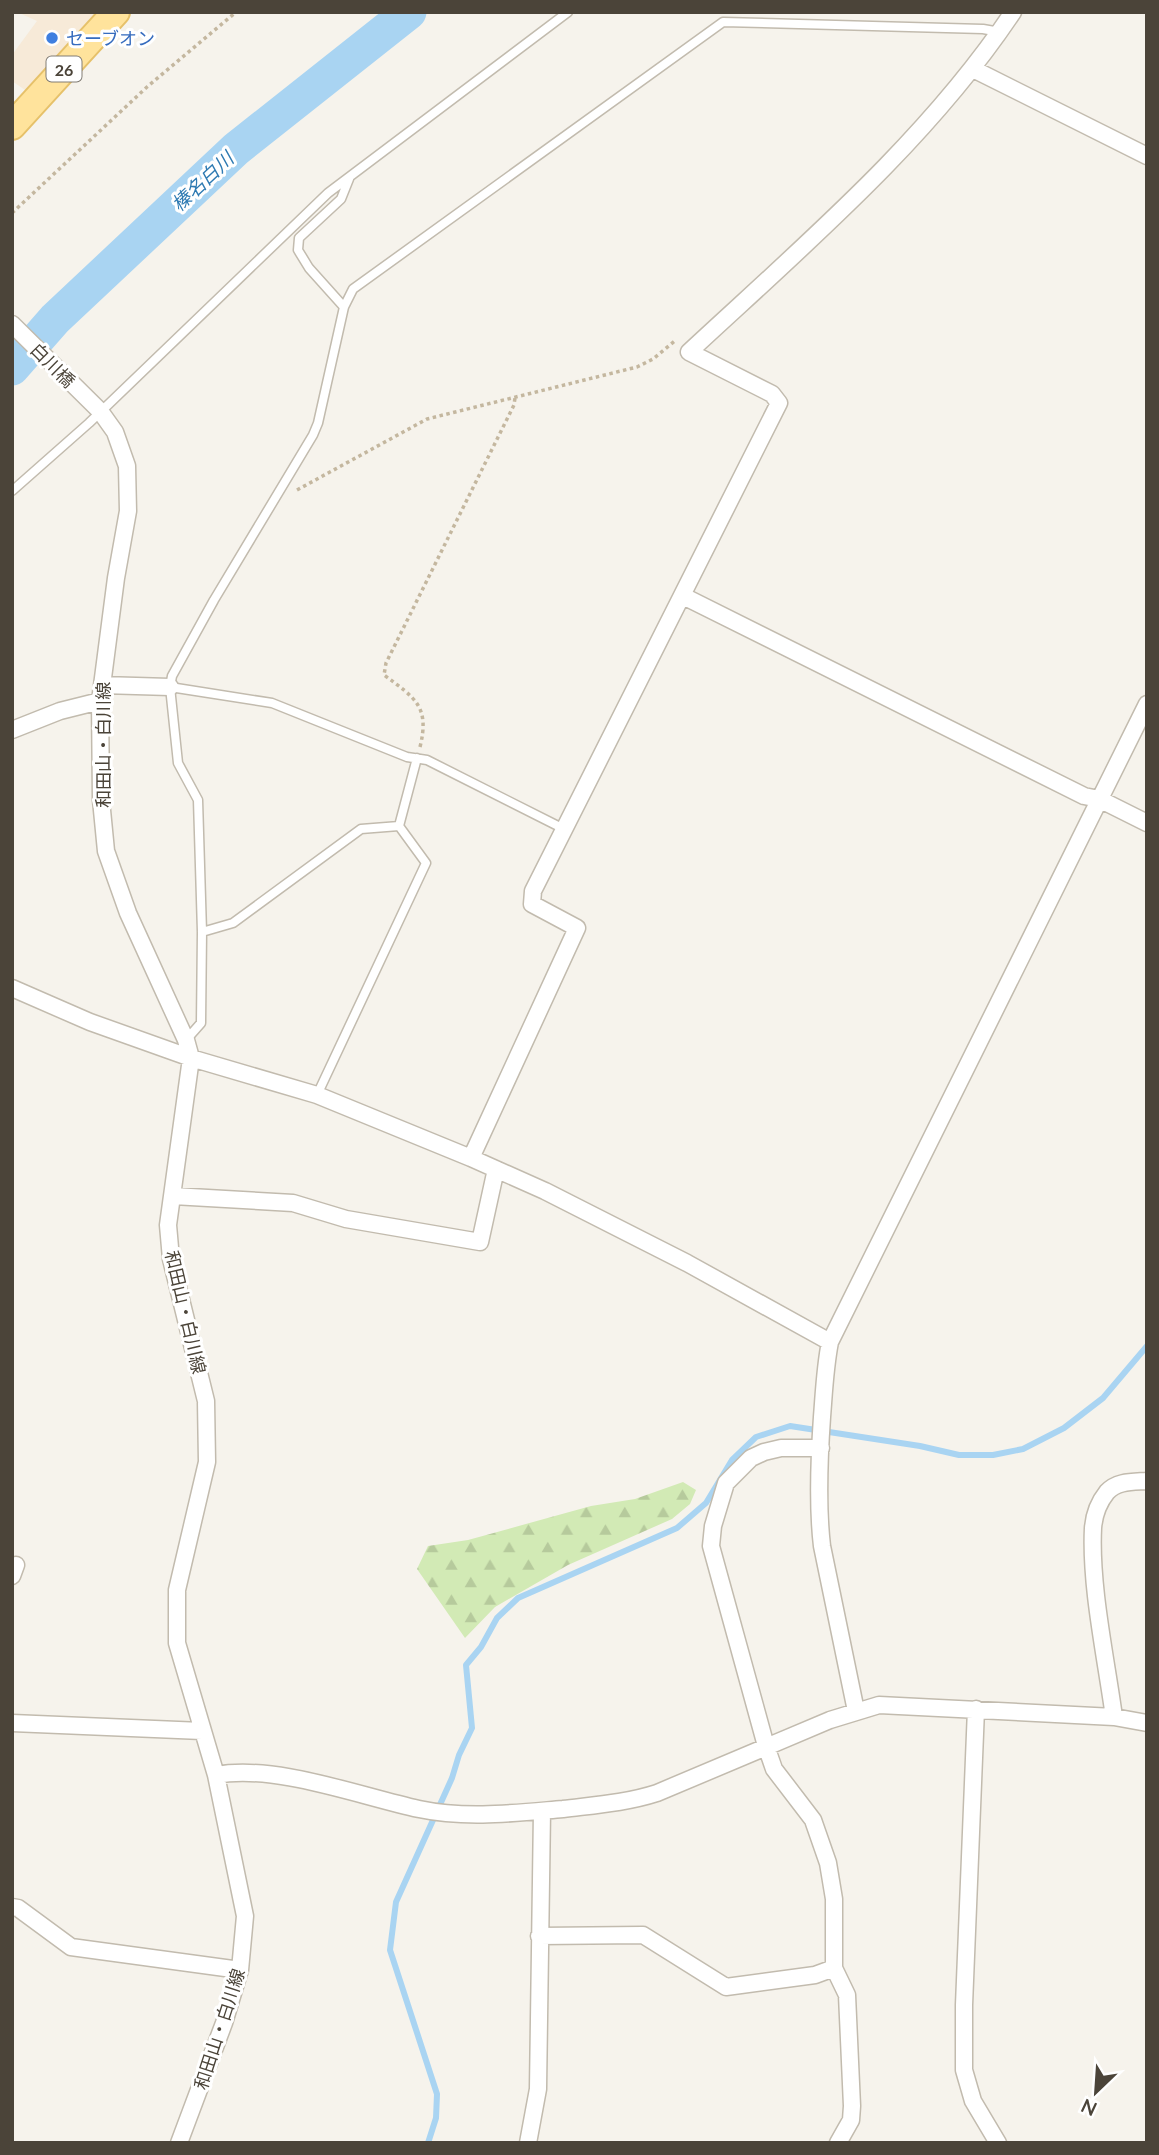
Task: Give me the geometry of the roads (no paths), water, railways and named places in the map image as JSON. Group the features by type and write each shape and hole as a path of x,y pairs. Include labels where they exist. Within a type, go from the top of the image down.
{"main road":[{"name":"26","path":"16,112 117,12"}],"street":[{"path":"471,1158 578,928 532,904 533,891 779,403 772,394 689,352 838,213 901,148 973,69 1013,12"},
{"path":"973,69 1147,156"},
{"name":"白川橋","path":"12,324 97,409"},
{"name":"和田山・白川線","path":"97,409 115,432 122,448 129,482 128,511 101,693 101,800 106,851 128,913 186,1040 191,1058 168,1225 171,1259 206,1401 207,1462 177,1590 177,1643 216,1775 245,1916 240,1970 224,2023 179,2143"},
{"path":"683,596 1084,796 1099,799 1147,823"},
{"path":"12,730 101,693 170,687"},
{"path":"856,1711 818,1519 826,1363 830,1342 1147,704"},
{"path":"12,988 90,1021 191,1058 317,1095 471,1158 545,1191 687,1263 830,1342"},
{"path":"173,1196 293,1203 346,1219 480,1242 496,1169"},
{"path":"821,1446 781,1448 751,1458 726,1483 713,1526 711,1546 774,1769 813,1820 822,1840 834,1899 834,1968 847,1995 852,2106 851,2120 838,2143"},
{"path":"1114,1717 1097,1595 1093,1528 1095,1514 1108,1490 1119,1483 1147,1481"},
{"path":"216,1775 234,1771 267,1773 446,1814 542,1811 629,1802 856,1711 879,1705 1114,1717 1147,1723"},
{"path":"976,1709 964,2005 964,2070 973,2101 998,2143"},
{"path":"12,1723 202,1731"},
{"path":"528,2143 538,2089 542,1811"},
{"path":"12,1907 18,1908 71,1947 240,1970"},
{"path":"539,1936 643,1935 726,1987 815,1975 834,1968"}],"lane":[{"path":"12,491 328,193 568,12"},
{"path":"788,12 797,23"},
{"path":"186,1040 201,1023 202,932 198,800 178,763 170,687 172,676 318,423 344,307 353,289 363,279 723,22 983,29 1000,32"},
{"path":"344,307 309,268 298,250 299,238 341,199 350,177"},
{"path":"170,687 272,703 407,757 426,760 564,829"},
{"path":"399,826 417,758"},
{"path":"202,932 233,923 361,829 399,826"},
{"path":"317,1095 426,863 399,826"}],"waterway":[{"name":"榛名白川","path":"12,368 55,319 236,149 409,12"},
{"path":"428,2143 436,2118 437,2094 390,1950 396,1902 472,1728 466,1665 481,1647 497,1618 518,1598 677,1528 706,1503 732,1460 756,1437 790,1426 920,1446 959,1455 993,1455 1023,1449 1064,1428 1103,1398 1147,1346"}],"place":[{"name":"セーブオン","path":"52,38"}]}
